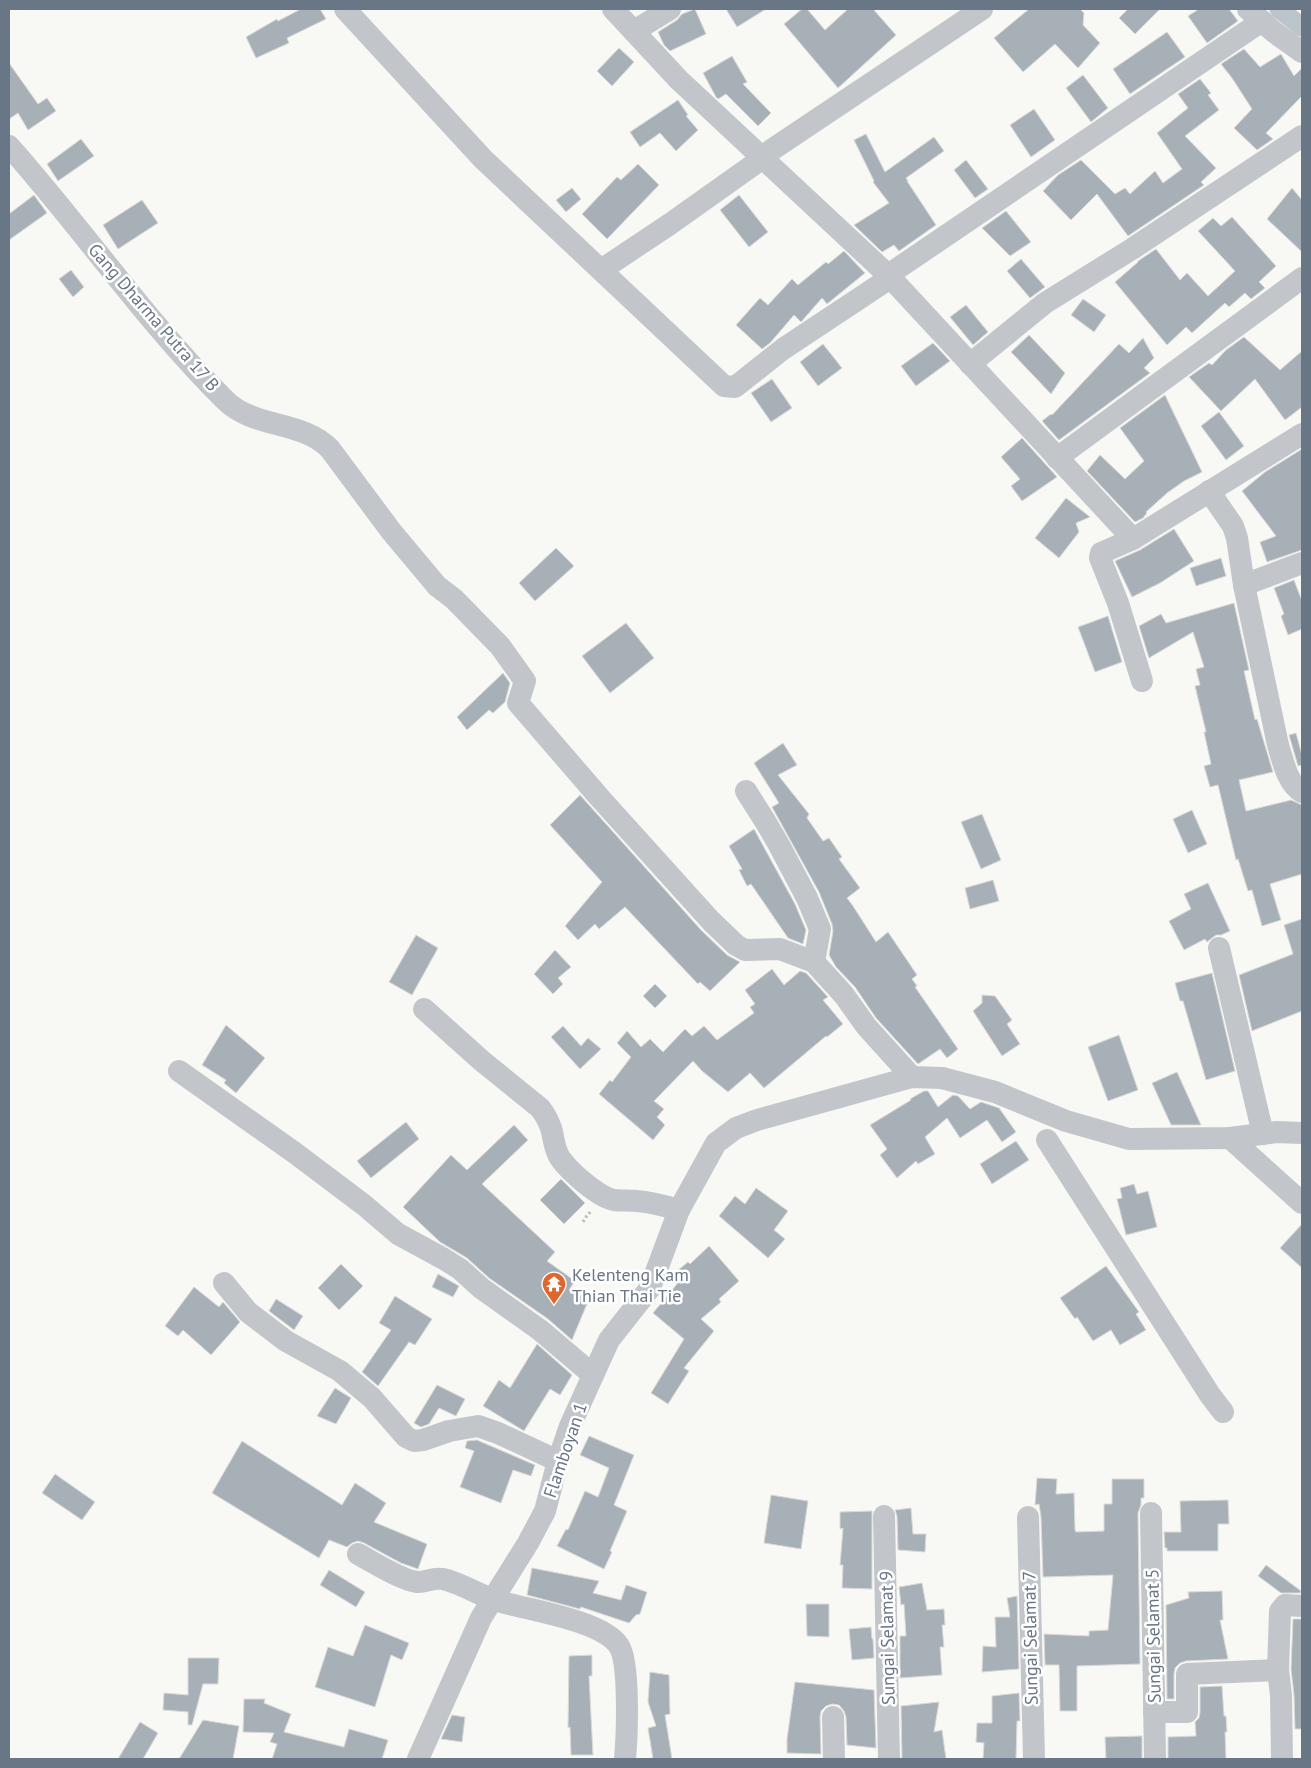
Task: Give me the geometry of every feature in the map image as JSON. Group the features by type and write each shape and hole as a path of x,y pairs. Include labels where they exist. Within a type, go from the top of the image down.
{"street":[{"path":"345,9 483,159 724,386 730,387 735,387 783,349 889,277 1255,15 1302,52"},
{"path":"613,9 679,80 889,277 1133,539"},
{"path":"634,31 670,9"},
{"path":"602,270 670,224 763,158 770,151 982,9"},
{"path":"970,364 1045,303 1132,249 1302,136"},
{"name":"Gang Dharma Putra 17 B","path":"9,146 46,188 142,310 227,402 262,421 293,427 317,439 330,450 390,532 437,586 454,599 500,646 524,681 518,703 599,797 711,920 736,945 745,950 780,949 814,962"},
{"path":"1057,458 1302,278"},
{"path":"1142,681 1118,603 1100,558 1101,553 1133,539 1302,434"},
{"path":"1209,491 1233,526 1237,538 1244,585 1278,745 1286,770 1296,788 1302,792"},
{"path":"1244,585 1264,576 1301,567"},
{"path":"746,791 774,837 807,898 820,928 814,962 844,994 866,1026 912,1077 942,1078 995,1092 1066,1121 1130,1139 1230,1138 1277,1132 1302,1133"},
{"path":"1219,948 1264,1134"},
{"path":"424,1009 482,1061 540,1108 547,1117 554,1146 559,1156 585,1184 612,1200 660,1204 679,1210"},
{"path":"179,1071 310,1165 398,1234 460,1269 481,1288 540,1330 592,1375"},
{"name":"Flamboyan 1","path":"418,1759 481,1618 528,1543 545,1511 558,1461 570,1426 592,1375 609,1340 650,1288 679,1210 716,1143 736,1128 757,1120 912,1077"},
{"path":"1066,1121 1041,1143 1223,1412"},
{"path":"1230,1138 1302,1203"},
{"path":"224,1283 248,1312 286,1341 340,1371 372,1398 406,1436 414,1441 423,1440 449,1431 478,1426 498,1433 558,1461"},
{"name":"Sungai Selamat 5","path":"1152,1513 1155,1759"},
{"name":"Sungai Selamat 9","path":"884,1516 890,1759"},
{"name":"Sungai Selamat 7","path":"1028,1517 1034,1759"},
{"path":"358,1554 405,1578 418,1582 435,1578 444,1580 493,1599 590,1626 612,1638 620,1647 624,1658 625,1759"},
{"path":"1282,1759 1281,1695 1278,1670 1282,1607 1285,1605 1302,1606"},
{"path":"1154,1712 1187,1712 1187,1674 1278,1670"},
{"path":"833,1717 834,1759"}],"building":[{"path":"301,9 320,9 326,19 287,38 289,43 256,58 246,37 277,19 278,21"},
{"path":"695,9 706,34 670,51 664,45 658,32 677,20 682,14"},
{"path":"726,9 766,9 737,27"},
{"path":"802,9 807,9 825,30 848,9 873,9 896,35 838,88 784,24"},
{"path":"1029,9 1080,9 1084,13 1083,25 1100,43 1078,68 1055,44 1023,72 994,38"},
{"path":"1128,9 1160,9 1135,34 1119,18"},
{"path":"1199,9 1229,9 1238,21 1207,43 1188,16"},
{"path":"1167,32 1185,57 1130,94 1113,69"},
{"path":"619,48 634,62 612,86 597,71"},
{"path":"1244,49 1260,67 1281,54 1294,76 1302,68 1302,96 1266,133 1273,139 1257,150 1234,128 1252,109 1221,64"},
{"path":"732,56 747,82 743,84 771,113 758,126 726,94 718,99 703,73"},
{"path":"9,63 38,104 47,98 56,111 28,130 18,113 9,119"},
{"path":"1083,75 1108,108 1091,122 1066,88"},
{"path":"1200,79 1211,93 1208,95 1219,110 1185,136 1216,168 1201,182 1204,185 1128,236 1097,194 1071,220 1043,191 1058,175 1081,160 1115,194 1125,188 1130,194 1155,171 1163,183 1182,169 1157,133 1188,108 1178,94"},
{"path":"678,100 688,115 686,116 698,130 676,151 660,133 640,147 630,132"},
{"path":"1034,109 1055,140 1031,157 1010,125"},
{"path":"866,134 885,172 934,137 944,151 906,178 936,225 899,251 894,245 882,252 854,225 889,203 873,182 854,140"},
{"path":"81,139 94,156 58,181 47,164"},
{"path":"966,160 988,189 975,198 954,170"},
{"path":"638,164 659,185 607,239 582,214 617,177 621,180"},
{"path":"572,188 581,199 566,212 556,200"},
{"path":"1292,188 1302,200 1302,252 1267,219"},
{"path":"34,195 47,213 9,240 9,214"},
{"path":"739,195 768,232 749,247 720,210"},
{"path":"142,200 158,223 118,249 103,225"},
{"path":"1006,211 1031,242 1010,256 982,228"},
{"path":"1232,217 1276,266 1259,282 1265,288 1251,299 1245,293 1229,307 1225,303 1192,333 1186,327 1167,345 1115,282 1138,261 1156,249 1180,280 1187,273 1208,296 1235,271 1198,231 1213,218 1221,226"},
{"path":"844,251 865,273 827,304 822,298 801,322 794,315 770,343 762,349 736,325 760,298 768,305 792,279 798,285 826,262 828,264"},
{"path":"1021,259 1045,287 1030,298 1007,271"},
{"path":"71,270 84,287 73,297 59,279"},
{"path":"1083,299 1106,315 1094,332 1071,315"},
{"path":"966,305 988,332 973,345 950,317"},
{"path":"1029,335 1065,373 1051,394 1011,352"},
{"path":"1244,337 1280,370 1302,351 1302,407 1285,420 1255,379 1221,411 1189,377 1209,363 1212,365 1226,350"},
{"path":"1143,338 1154,358 1144,368 1150,373 1059,440 1042,421 1052,415 1119,344 1129,353"},
{"path":"933,343 950,361 916,386 901,366"},
{"path":"823,344 842,368 818,386 800,362"},
{"path":"772,379 792,408 771,422 751,393"},
{"path":"1165,395 1202,472 1184,481 1167,493 1146,512 1143,518 1135,522 1087,471 1100,455 1125,479 1144,461 1120,428"},
{"path":"1219,412 1244,446 1226,460 1201,426"},
{"path":"1022,438 1057,477 1022,501 1011,486 1020,479 1001,457"},
{"path":"1302,449 1302,550 1267,562 1260,542 1276,536 1242,491 1265,472"},
{"path":"1066,498 1090,517 1076,523 1079,532 1059,558 1035,538"},
{"path":"1174,529 1194,561 1160,583 1132,597 1115,561 1140,550"},
{"path":"556,548 574,566 535,601 519,583"},
{"path":"1221,558 1226,576 1196,586 1190,568"},
{"path":"1294,580 1302,601 1302,629 1288,635 1281,616 1284,614 1274,588"},
{"path":"1234,603 1249,670 1244,671 1255,720 1257,719 1273,772 1239,780 1246,811 1291,800 1302,805 1302,874 1270,884 1281,920 1262,926 1252,890 1248,891 1238,859 1236,860 1218,785 1210,787 1204,766 1211,764 1204,732 1206,732 1195,686 1200,685 1196,669 1204,667 1193,632 1149,658 1139,626 1161,614 1166,623"},
{"path":"1108,616 1122,662 1095,672 1078,627"},
{"path":"626,623 654,658 610,693 582,656"},
{"path":"503,673 510,683 505,702 493,713 489,710 467,730 457,717"},
{"path":"1296,733 1302,755 1302,765 1298,766 1289,735"},
{"path":"783,743 797,765 778,775 809,814 807,818 823,841 829,838 842,857 839,859 860,888 847,898 876,942 888,932 917,975 912,979 917,986 915,987 958,1049 947,1058 940,1049 918,1064 876,1018 855,987 836,967 829,955 833,931 832,924 819,892 772,807 779,803 754,763"},
{"path":"580,795 701,930 727,955 740,962 710,991 700,982 698,984 625,907 599,929 595,924 578,940 565,926 602,882 550,825"},
{"path":"1192,810 1207,844 1188,853 1173,819"},
{"path":"982,814 1001,860 981,869 961,822"},
{"path":"754,829 795,904 806,930 803,944 788,938 751,884 747,886 739,870 742,869 729,846"},
{"path":"993,880 999,901 970,909 965,888"},
{"path":"1208,883 1230,931 1216,935 1207,942 1205,939 1184,950 1169,921 1191,909 1184,894"},
{"path":"1302,919 1302,1011 1252,1031 1239,975 1293,954 1284,925"},
{"path":"416,935 438,948 412,995 389,982"},
{"path":"555,950 571,967 558,978 563,984 553,994 534,974"},
{"path":"772,969 784,985 800,971 806,973 828,997 823,1000 843,1024 764,1088 750,1073 728,1092 702,1071 693,1061 654,1101 664,1109 657,1117 665,1125 653,1140 599,1094 610,1080 612,1082 631,1057 617,1043 627,1031 641,1047 650,1039 663,1052 685,1029 692,1036 704,1026 717,1040 754,1013 750,1007 755,1004 745,990"},
{"path":"1212,973 1235,1071 1206,1080 1183,1001 1180,1001 1175,983"},
{"path":"655,984 667,996 655,1008 643,996"},
{"path":"982,995 995,996 1012,1020 1007,1024 1020,1044 1002,1056 973,1011 982,1003"},
{"path":"226,1025 265,1058 236,1093 224,1083 226,1080 202,1065"},
{"path":"563,1026 581,1046 588,1038 601,1049 580,1069 551,1037"},
{"path":"1119,1035 1138,1090 1108,1101 1088,1047"},
{"path":"1177,1072 1201,1125 1171,1125 1152,1083"},
{"path":"924,1091 928,1091 938,1107 953,1095 958,1096 970,1109 981,1102 999,1108 1016,1132 1002,1142 987,1120 960,1138 947,1118 925,1137 935,1154 918,1164 916,1161 897,1178 880,1155 887,1149 870,1125"},
{"path":"406,1122 419,1139 371,1178 357,1161"},
{"path":"514,1125 528,1140 482,1184 555,1252 547,1261 575,1281 569,1290 589,1299 572,1340 548,1319 489,1278 467,1258 440,1242 403,1207 451,1155 467,1170"},
{"path":"1016,1141 1029,1160 992,1184 980,1164"},
{"path":"561,1179 585,1203 564,1224 540,1200"},
{"path":"1134,1184 1137,1194 1148,1191 1157,1227 1126,1235 1117,1199 1122,1198 1120,1188"},
{"path":"756,1188 788,1211 774,1230 785,1239 768,1258 719,1216 735,1196 745,1204"},
{"path":"1302,1224 1302,1268 1280,1248"},
{"path":"709,1246 739,1281 719,1299 721,1302 701,1319 714,1331 684,1368 689,1371 668,1404 651,1393 684,1339 653,1313 677,1284 671,1276 688,1262 690,1264"},
{"path":"341,1264 363,1286 339,1310 318,1288"},
{"path":"1106,1266 1139,1312 1136,1314 1146,1330 1120,1345 1111,1330 1093,1341 1077,1317 1075,1319 1060,1298"},
{"path":"438,1274 459,1286 453,1297 432,1287"},
{"path":"194,1287 219,1307 223,1302 240,1322 211,1355 183,1330 178,1336 165,1326"},
{"path":"395,1296 432,1319 415,1345 409,1342 378,1386 362,1372 391,1330 379,1323"},
{"path":"276,1299 303,1316 294,1330 269,1311"},
{"path":"537,1344 572,1375 560,1395 550,1389 524,1431 483,1406 499,1380 510,1388"},
{"path":"437,1385 465,1399 456,1416 439,1408 429,1424 421,1427 414,1423"},
{"path":"335,1388 351,1398 336,1424 317,1416"},
{"path":"589,1436 634,1455 614,1505 627,1511 604,1569 557,1546 566,1529 568,1530 585,1491 598,1497 609,1468 580,1455"},
{"path":"477,1440 535,1465 531,1476 513,1470 501,1503 460,1487 474,1451 465,1448 467,1441"},
{"path":"242,1441 342,1505 355,1483 386,1503 374,1522 427,1544 418,1569 401,1563 358,1541 347,1547 329,1540 319,1558 212,1493"},
{"path":"55,1474 95,1502 82,1520 42,1493"},
{"path":"1037,1478 1057,1479 1056,1494 1074,1493 1076,1532 1104,1531 1104,1504 1112,1504 1112,1479 1144,1479 1144,1498 1141,1498 1138,1513 1140,1664 1077,1666 1077,1711 1060,1711 1059,1665 1045,1665 1044,1634 1089,1636 1089,1631 1108,1630 1113,1575 1043,1577 1041,1517 1039,1504 1035,1505"},
{"path":"771,1495 808,1501 801,1549 764,1543"},
{"path":"1228,1500 1229,1524 1218,1524 1218,1551 1167,1551 1167,1548 1165,1548 1164,1532 1181,1532 1180,1501"},
{"path":"911,1508 913,1534 926,1534 925,1552 898,1550 897,1516 895,1510"},
{"path":"872,1511 872,1589 842,1588 843,1565 840,1565 843,1528 840,1529 840,1512"},
{"path":"1266,1565 1301,1591 1300,1593 1281,1593 1258,1576"},
{"path":"532,1568 599,1581 593,1593 621,1600 626,1585 647,1592 640,1614 636,1615 629,1623 581,1607 580,1609 527,1595"},
{"path":"329,1570 365,1592 356,1607 320,1585"},
{"path":"922,1583 927,1610 944,1609 945,1625 942,1625 944,1647 940,1647 942,1675 900,1678 900,1636 906,1636 904,1604 901,1605 899,1587"},
{"path":"1222,1591 1223,1620 1220,1620 1228,1659 1180,1663 1175,1668 1174,1674 1174,1699 1167,1699 1166,1605 1189,1598 1188,1592"},
{"path":"1017,1596 1019,1669 982,1672 983,1646 996,1647 995,1617 1010,1617 1007,1598"},
{"path":"806,1604 829,1604 829,1637 807,1636"},
{"path":"1293,1619 1302,1619 1302,1729 1295,1729 1291,1669"},
{"path":"365,1625 409,1643 402,1660 391,1655 375,1707 315,1687 328,1647 353,1656"},
{"path":"871,1627 874,1658 852,1660 849,1629"},
{"path":"592,1655 592,1676 589,1676 593,1755 571,1755 570,1727 568,1728 569,1656"},
{"path":"188,1658 219,1658 218,1684 203,1684 192,1725 188,1725 188,1712 163,1710 164,1693 188,1695"},
{"path":"650,1672 669,1675 670,1714 665,1715 672,1759 653,1759 648,1728 656,1726 648,1702"},
{"path":"795,1682 874,1690 876,1748 847,1745 844,1711 839,1705 832,1704 826,1706 821,1711 821,1754 787,1753 787,1739"},
{"path":"1222,1686 1227,1732 1225,1732 1226,1759 1168,1759 1168,1737 1196,1736 1195,1722 1199,1718 1200,1712 1200,1687"},
{"path":"1019,1693 1020,1721 1017,1721 1016,1759 983,1759 984,1743 976,1742 977,1723 992,1723 992,1696"},
{"path":"244,1699 265,1699 264,1703 291,1714 284,1732 344,1747 349,1729 388,1740 382,1759 272,1759 277,1744 270,1742 274,1733 243,1732"},
{"path":"939,1702 934,1732 942,1730 946,1759 902,1759 901,1706"},
{"path":"452,1715 465,1717 462,1742 441,1739"},
{"path":"203,1720 239,1726 233,1759 179,1759"},
{"path":"140,1722 158,1733 143,1759 118,1759"},
{"path":"1142,1736 1142,1759 1106,1759 1105,1737"}],"waterway":[{"path":"1279,9 1302,27"}],"place":[{"name":"Kelenteng Kam Thian Thai Tie","path":"554,1305"}]}
